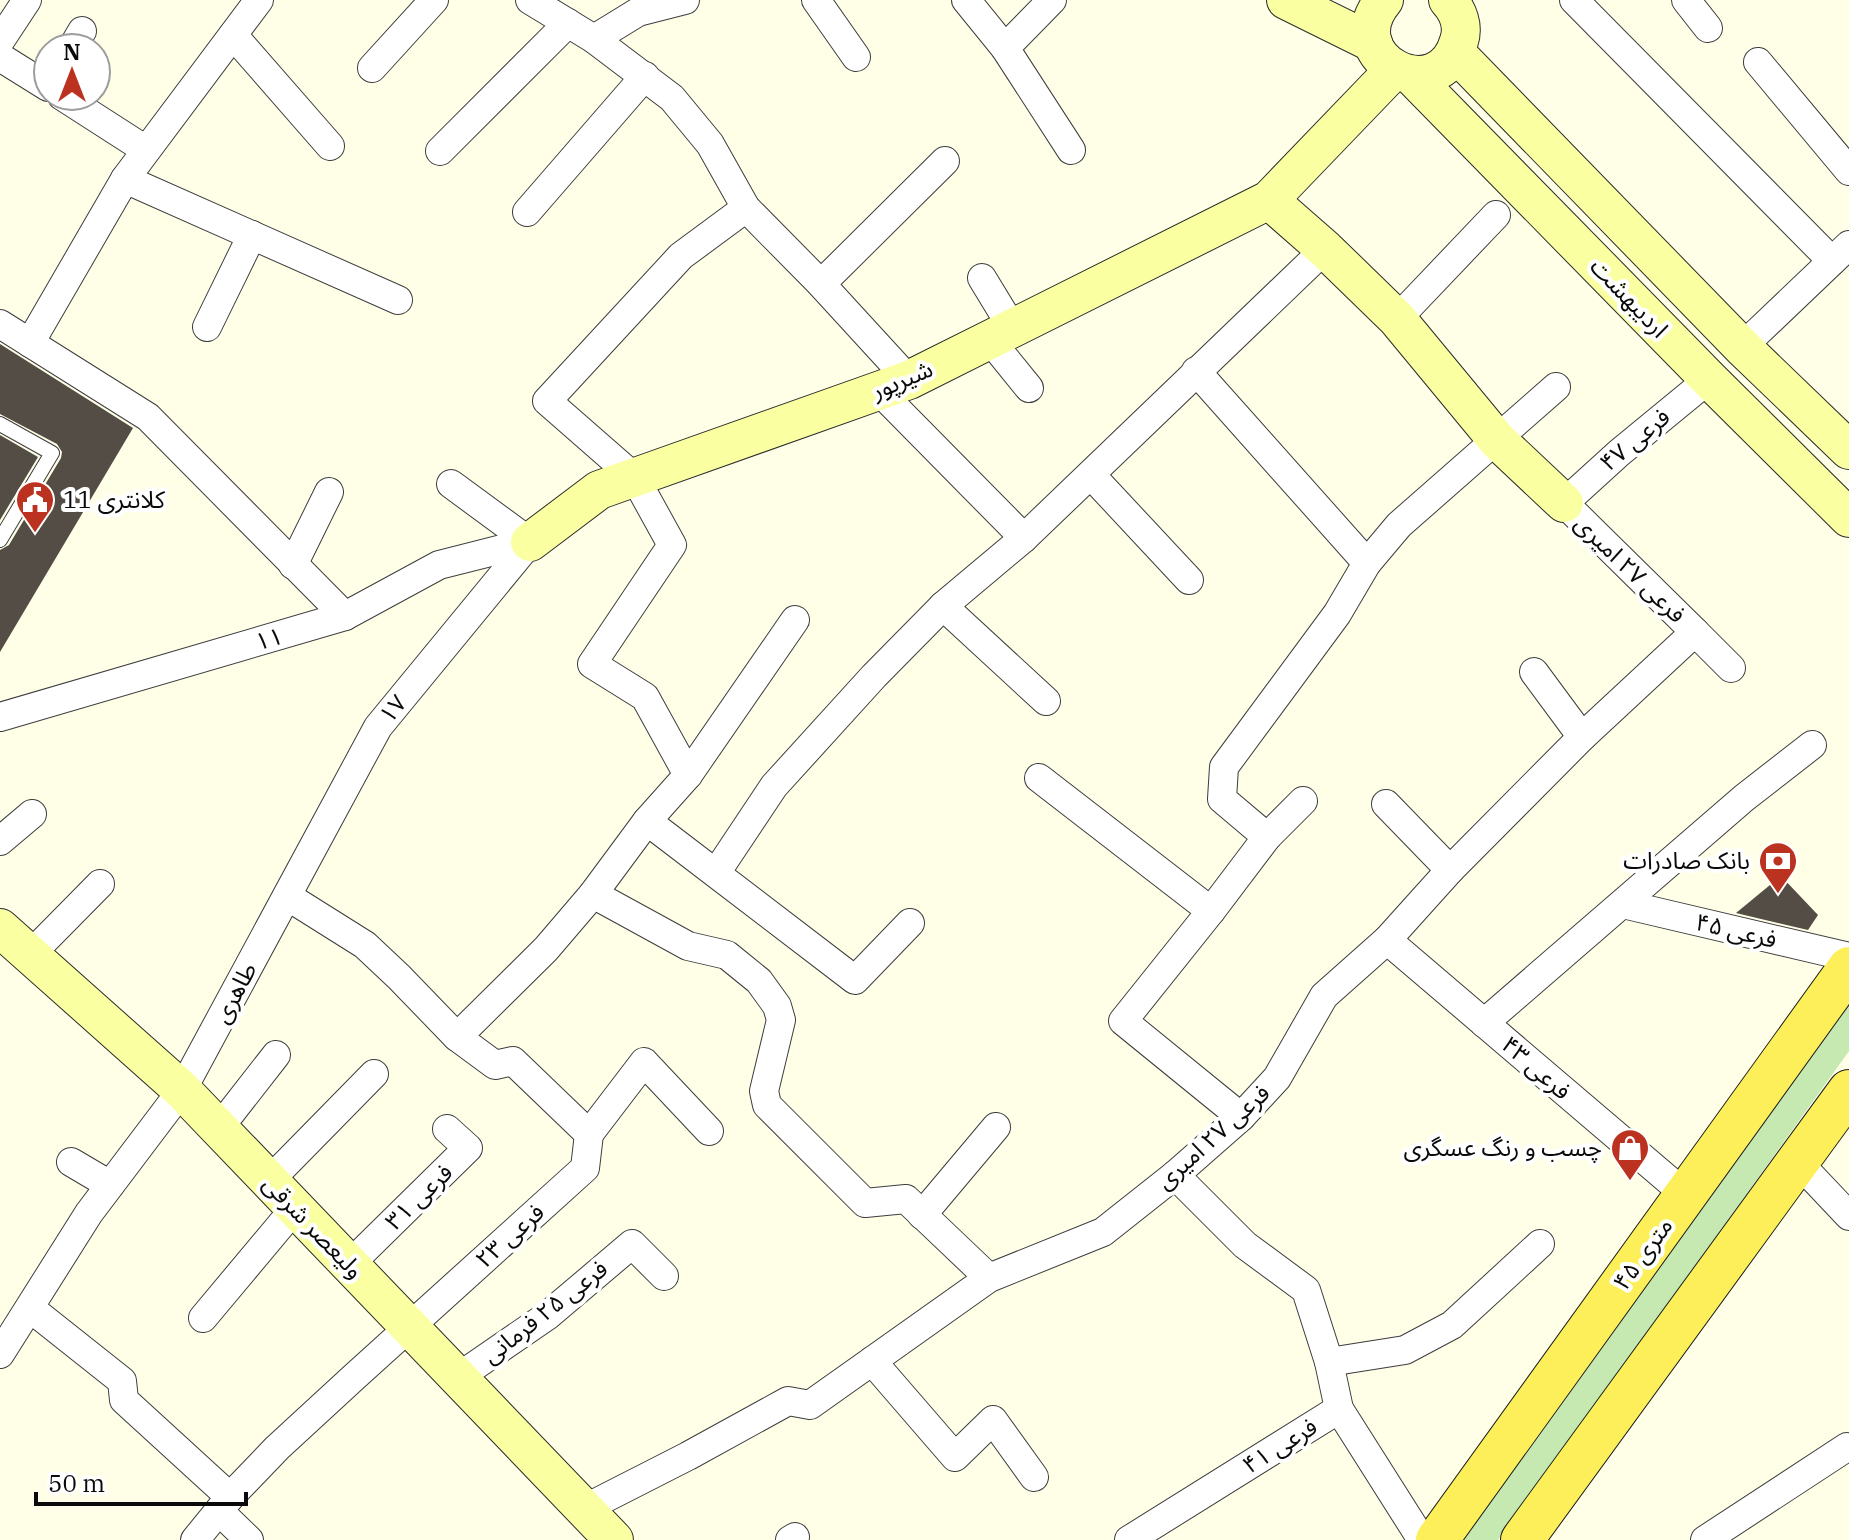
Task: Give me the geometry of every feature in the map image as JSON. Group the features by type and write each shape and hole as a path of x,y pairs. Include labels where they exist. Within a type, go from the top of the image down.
{"main road":[{"name":"اردیبهشت","path":"1286,0 1393,62 1849,518"},
{"path":"1384,0 1371,25 1393,62 1429,74 1444,65 1455,52 1461,36 1459,18 1448,0"},
{"name":"اردیبهشت","path":"1455,52 1742,347 1849,450"},
{"name":"شیرپور","path":"530,542 599,490 894,386 1269,200 1393,62"},
{"path":"1269,200 1397,319 1497,440 1564,503"},
{"name":"ولیعصر شرقی","path":"0,928 182,1090 614,1540"},
{"name":"۴۵ متری","path":"1437,1540 1849,968"},
{"path":"1522,1540 1849,1091"}],"street":[{"path":"0,41 27,0"},
{"path":"372,68 434,0"},
{"path":"530,0 594,39 672,98 710,144 746,208 821,284 894,386 1024,538"},
{"path":"594,39 638,12 685,0"},
{"path":"816,0 856,57"},
{"path":"966,0 1005,48 1071,150"},
{"path":"1005,48 1052,0"},
{"path":"1574,0 1840,253 1742,347"},
{"path":"1686,0 1708,28"},
{"path":"30,343 125,179 233,35 250,3"},
{"path":"440,151 568,23"},
{"path":"233,35 330,146"},
{"path":"0,57 32,77"},
{"path":"1758,62 1849,171"},
{"path":"527,212 645,76"},
{"path":"87,112 146,150"},
{"path":"821,284 945,161"},
{"path":"125,179 398,300"},
{"path":"688,775 645,697 592,664 672,545 635,478 547,401 681,256 746,208"},
{"path":"1397,319 1496,215"},
{"path":"207,327 252,235"},
{"path":"716,873 774,786 874,676 943,606 1024,538 1325,249"},
{"path":"982,278 1001,334 1029,388"},
{"path":"0,324 148,417 345,616"},
{"path":"1196,371 1367,563"},
{"name":"فرعی ۴۷","path":"1564,503 1709,379"},
{"path":"1267,837 1222,799 1224,767 1337,614 1367,563 1399,525 1556,387"},
{"path":"1091,475 1189,580"},
{"path":"451,484 530,542"},
{"path":"293,565 329,492"},
{"name":"فرعی ۲۷ امیری","path":"584,1509 788,1401 810,1405 989,1278 1103,1232 1241,1117 1277,1078 1324,996 1387,940 1450,870 1582,737 1695,632 1564,503"},
{"name":"۱۱","path":"0,717 345,616 439,565 530,542"},
{"name":"۱۷","path":"287,896 378,727 530,542"},
{"path":"943,606 1046,701"},
{"path":"457,1037 546,949 593,894 647,821 688,775 795,620"},
{"path":"1695,632 1731,668"},
{"path":"1534,672 1582,737"},
{"path":"1484,1023 1744,798 1812,745"},
{"path":"1039,778 1211,911"},
{"path":"1241,1117 1123,1021 1267,837 1303,801"},
{"path":"1386,804 1450,870"},
{"path":"0,841 32,814"},
{"path":"647,821 855,980 910,923"},
{"path":"30,955 100,884"},
{"path":"593,894 688,946 727,955 759,981 777,1006 781,1020 764,1091 767,1105 865,1203 906,1199 989,1278"},
{"path":"287,896 365,945 457,1037 495,1065 513,1061 589,1134 644,1062 709,1131"},
{"name":"طاهری","path":"3,1344 30,1308 89,1213 182,1090 287,896"},
{"name":"فرعی ۴۵","path":"1623,904 1849,957"},
{"name":"فرعی ۴۳","path":"1387,940 1686,1195"},
{"path":"219,1128 276,1055"},
{"path":"269,1181 374,1074"},
{"path":"922,1215 996,1127"},
{"name":"فرعی ۳۱","path":"349,1265 468,1148 447,1129"},
{"name":"فرعی ۲۳","path":"195,1540 277,1448 585,1168 589,1134"},
{"path":"1797,1161 1849,1216"},
{"path":"71,1162 110,1185"},
{"path":"1175,1175 1245,1245 1306,1290 1329,1362 1339,1409"},
{"path":"203,1318 295,1208"},
{"name":"فرعی ۲۵ فرمانی","path":"457,1378 547,1316 632,1244 664,1276"},
{"path":"1329,1362 1405,1350 1452,1325 1540,1244"},
{"path":"30,1308 122,1381 124,1400 224,1504 249,1540"},
{"path":"872,1361 955,1457 993,1420 1034,1477"},
{"name":"فرعی ۴۱","path":"1129,1540 1339,1409 1422,1540"},
{"path":"1705,1540 1847,1447"}],"lane":[{"path":"0,424 52,453 0,540"}],"green space":[{"path":"1849,998 1849,1051 1498,1540 1452,1540"}],"building":[{"name":"کلانتری 11","path":"0,344 133,428 0,652 0,550 9,545 62,452 57,444 0,414"},
{"path":"0,435 38,457 0,520"},
{"name":"بانک صادرات","path":"1781,876 1818,915 1808,930 1736,913"}],"place":[{"name":"کلانتری 11","path":"35,534"},
{"name":"بانک صادرات","path":"1778,895"},
{"name":"چسب و رنگ عسگری","path":"1630,1182"}]}
